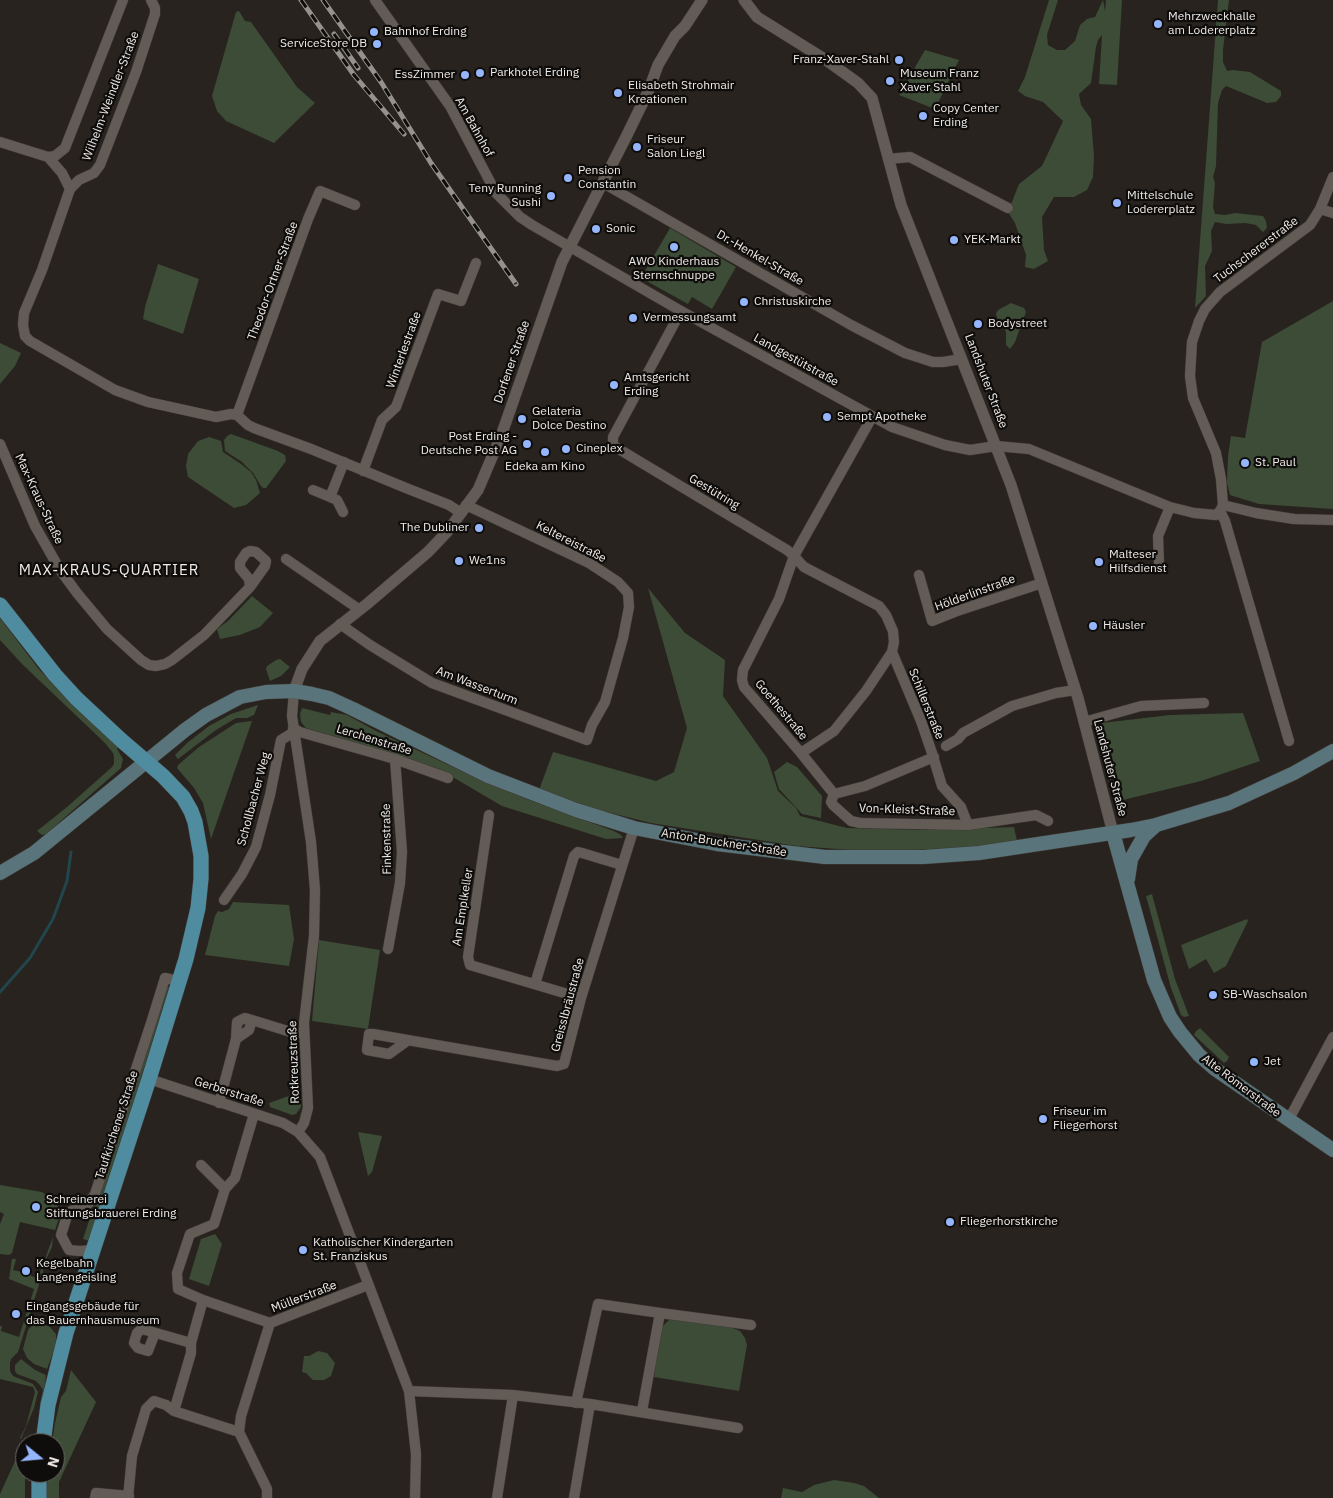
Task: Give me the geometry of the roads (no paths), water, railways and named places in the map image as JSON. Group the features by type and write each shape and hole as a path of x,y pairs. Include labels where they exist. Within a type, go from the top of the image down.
{"main road":[{"name":"Taufkirchener Straße","path":"0,605 55,675 76,698 163,776 183,797 191,811 200,847 201,879 198,908 179,981 150,1079 66,1333 48,1406 44,1433"},
{"name":"Anton-Bruckner-Straße","path":"0,873 34,853 206,715 230,702 251,694 294,691 320,696 353,709 488,776 576,810 634,828 688,840 825,857 970,854 1076,840 1156,825 1229,803 1286,777 1333,751"},
{"path":"1128,884 1131,858 1144,836 1156,825"},
{"name":"Alte Römerstraße","path":"1112,833 1154,980 1170,1017 1180,1032 1199,1055 1215,1069 1288,1121 1333,1150"},
{"path":"39,1483 39,1498"}],"street":[{"name":"Wilhelm-Weindler-Straße","path":"48,157 55,156 65,148 123,0"},
{"name":"Wilhelm-Weindler-Straße","path":"70,189 79,180 94,172 100,165 156,14 151,0"},
{"name":"Am Bahnhof","path":"375,0 450,106 501,200 520,217 570,246"},
{"name":"Dorfener Straße","path":"294,691 302,669 314,648 327,634 360,610 432,548 447,532 478,490 488,468 562,262 648,92 658,65 675,36 685,26 702,0"},
{"name":"Landshuter Straße","path":"744,0 756,17 826,60 858,83 872,98 901,205 1011,485 1075,690 1112,833"},
{"path":"0,142 48,157 62,173 70,189 42,270 24,313 23,325 25,336 38,347 115,390 148,402 216,417 231,414 238,415"},
{"path":"888,160 910,158 1008,208"},
{"name":"Tuchschererstraße","path":"1221,508 1221,479 1216,453 1193,398 1190,376 1192,342 1199,321 1205,309 1220,292 1310,225 1320,209 1333,177"},
{"name":"Dr.-Henkel-Straße","path":"603,183 852,325 905,353 933,362 962,359"},
{"name":"Theodor-Ortner-Straße","path":"238,415 308,219 320,191 355,205"},
{"path":"1320,209 1333,213"},
{"name":"Landgestütstraße","path":"570,246 681,311 872,417 911,434 945,445 970,450 996,446"},
{"name":"Winterlestraße","path":"363,470 382,420 396,407 438,294 461,301 476,263"},
{"name":"Gestütring","path":"681,311 613,437 613,445 794,556"},
{"name":"Keltereistraße","path":"238,415 254,428 449,505 464,509 589,563 618,582 628,594 630,607 605,702 587,740"},
{"path":"794,556 872,417"},
{"name":"Max-Kraus-Straße","path":"0,444 35,526 76,594 108,629 141,660 149,665 165,664 204,636 250,587"},
{"path":"996,446 1024,448 1036,452 1170,506 1209,515 1216,515 1221,508"},
{"path":"330,497 344,462"},
{"path":"313,490 337,500 344,512"},
{"path":"1159,564 1158,536 1170,506"},
{"path":"1221,508 1294,519 1333,520"},
{"path":"1221,508 1289,741"},
{"name":"Schillerstraße","path":"794,556 804,568 879,606 886,615 893,631 894,642 892,652 933,755 865,786 834,794"},
{"name":"Goethestraße","path":"794,556 779,599 742,670 742,680 744,687 801,753 834,731 866,691 892,652"},
{"path":"286,558 360,610"},
{"name":"Hölderlinstraße","path":"919,575 932,621 1042,583"},
{"name":"Am Wasserturm","path":"340,624 432,683 587,740"},
{"path":"946,746 964,733 1012,706 1056,693 1075,690"},
{"name":"Rotkreuzstraße","path":"294,691 292,709 293,730 311,842 315,890 314,936 304,1033 308,1108 304,1123 298,1132"},
{"path":"1084,722 1141,706 1204,703"},
{"name":"Lerchenstraße","path":"293,730 395,758 448,778"},
{"name":"Schollbacher Weg","path":"224,900 242,874 256,847 282,740 293,730"},
{"path":"801,753 834,794"},
{"name":"Von-Kleist-Straße","path":"933,755 942,786 961,806 968,825"},
{"name":"Finkenstraße","path":"388,949 400,883 402,852 395,758"},
{"name":"Von-Kleist-Straße","path":"834,794 831,802 833,805 851,821 860,823 968,825 1036,815 1048,821"},
{"name":"Am Emplkeller","path":"489,815 468,957 470,965 581,998"},
{"name":"Greisslbräustraße","path":"407,1041 561,1066 565,1061 581,998 634,828"},
{"path":"535,984 574,856 578,852 582,852 622,865"},
{"name":"Taufkirchener Straße","path":"92,1250 80,1252 69,1250 61,1235 67,1216 71,1210 88,1204 95,1194 165,978 179,981"},
{"path":"219,1103 236,1039 237,1022 245,1018 294,1033 304,1033"},
{"path":"1288,1121 1333,1037"},
{"name":"Gerberstraße","path":"150,1079 283,1123 298,1132"},
{"path":"254,1114 235,1178 225,1189 214,1224 190,1234 177,1273 178,1289 203,1300 270,1323"},
{"path":"298,1132 320,1157 409,1391 416,1454 415,1498"},
{"path":"201,1165 225,1189"},
{"name":"Müllerstraße","path":"239,1432 241,1416 270,1323 368,1285"},
{"path":"174,1410 192,1353 191,1343 203,1300"},
{"path":"576,1402 598,1304 750,1325"},
{"path":"642,1412 660,1313"},
{"path":"155,1333 191,1343"},
{"path":"409,1391 513,1395 576,1402 738,1428"},
{"path":"497,1498 513,1395"},
{"path":"95,1498 96,1494 129,1497 132,1456 146,1409 154,1401 174,1410 239,1432 267,1489 267,1498"},
{"path":"574,1498 590,1404"}],"waterway":[{"path":"0,992 30,958 53,919 67,881 71,852"}],"railway":[{"path":"301,0 354,75 404,134"},
{"path":"323,0 381,82 431,163 516,284"},
{"path":"334,34 358,68"}],"place":[{"name":"Mehrzweckhalle am Lodererplatz","path":"1158,24"},
{"name":"Bahnhof Erding","path":"374,32"},
{"name":"ServiceStore DB","path":"377,44"},
{"name":"Franz-Xaver-Stahl","path":"899,60"},
{"name":"Parkhotel Erding","path":"480,73"},
{"name":"EssZimmer","path":"465,75"},
{"name":"Museum Franz Xaver Stahl","path":"890,81"},
{"name":"Elisabeth Strohmair Kreationen","path":"618,93"},
{"name":"Copy Center Erding","path":"923,116"},
{"name":"Friseur Salon Liegl","path":"637,147"},
{"name":"Pension Constantin","path":"568,178"},
{"name":"Teny Running Sushi","path":"551,196"},
{"name":"Mittelschule Lodererplatz","path":"1117,203"},
{"name":"Sonic","path":"596,229"},
{"name":"YEK-Markt","path":"954,240"},
{"name":"AWO Kinderhaus Sternschnuppe","path":"674,247"},
{"name":"Christuskirche","path":"744,302"},
{"name":"Vermessungsamt","path":"633,318"},
{"name":"Bodystreet","path":"978,324"},
{"name":"Amtsgericht Erding","path":"614,385"},
{"name":"Sempt Apotheke","path":"827,417"},
{"name":"Gelateria Dolce Destino","path":"522,419"},
{"name":"Post Erding - Deutsche Post AG","path":"527,444"},
{"name":"Cineplex","path":"566,449"},
{"name":"Edeka am Kino","path":"545,452"},
{"name":"St. Paul","path":"1245,463"},
{"name":"The Dubliner","path":"479,528"},
{"name":"We1ns","path":"459,561"},
{"name":"Malteser Hilfsdienst","path":"1099,562"},
{"name":"Häusler","path":"1093,626"},
{"name":"SB-Waschsalon","path":"1213,995"},
{"name":"Jet","path":"1254,1062"},
{"name":"Friseur im Fliegerhorst","path":"1043,1119"},
{"name":"Schreinerei Stiftungsbrauerei Erding","path":"36,1207"},
{"name":"Fliegerhorstkirche","path":"950,1222"},
{"name":"Katholischer Kindergarten St. Franziskus","path":"303,1250"},
{"name":"Kegelbahn Langengeisling","path":"26,1271"},
{"name":"Eingangsgebäude für das Bauernhausmuseum","path":"16,1314"}],"district":[{"name":"MAX-KRAUS-QUARTIER","path":"109,571"}]}
